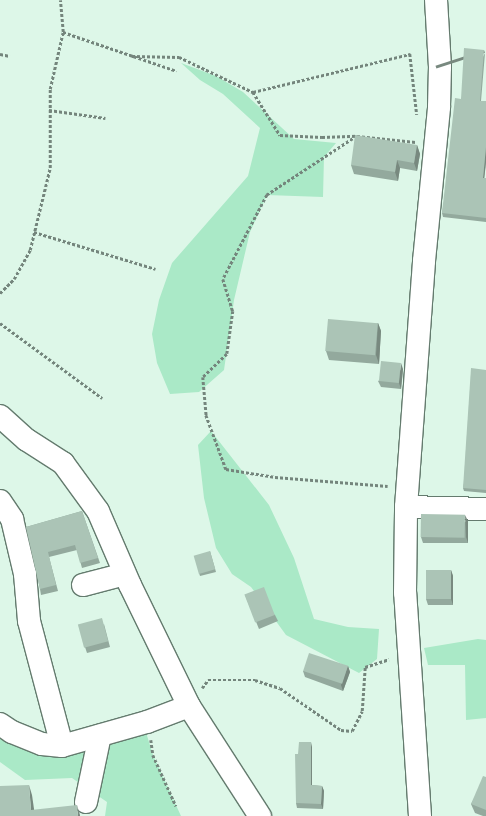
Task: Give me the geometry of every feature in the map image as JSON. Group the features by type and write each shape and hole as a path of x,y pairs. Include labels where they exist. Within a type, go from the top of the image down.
{"street":[{"path":"420,816 405,593 406,497 424,261 440,107 440,67 436,0"},
{"path":"0,416 28,440 63,463 79,482 98,511 126,574 189,706 260,816"},
{"path":"406,497 486,509"},
{"path":"0,501 12,520 25,574 29,621 62,746"},
{"path":"83,586 126,574"},
{"path":"0,724 12,732 42,744 62,746 147,722 189,706"},
{"path":"86,802 100,735"}],"path":[{"path":"0,293 14,279 30,250 50,168 50,89 63,32 60,0"},
{"path":"63,32 177,71"},
{"path":"0,54 10,56"},
{"path":"253,92 410,54 417,120"},
{"path":"132,56 179,57 253,92 280,134 322,137 357,136 420,142 419,135"},
{"path":"49,110 105,118"},
{"path":"357,136 267,195 223,279 233,311 227,354 203,377 206,415 226,469 275,478 406,497"},
{"path":"34,232 156,269"},
{"path":"0,323 102,398"},
{"path":"189,706 208,680 255,680 280,688 341,730 352,731 362,711 365,667 409,653"},
{"path":"147,722 154,754 176,806"}],"green space":[{"path":"181,63 216,76 243,92 294,139 336,143 324,157 323,197 267,195 250,232 234,300 224,370 199,392 170,394 157,363 152,334 159,300 172,263 248,176 260,128 223,94 200,80"},
{"path":"211,431 269,505 294,558 314,619 348,627 379,629 377,659 359,673 286,635 251,587 232,574 216,548 204,498 198,445"},
{"path":"478,639 486,640 486,718 466,720 465,665 428,665 424,648"},
{"path":"0,724 41,746 144,726 153,755 181,816 105,816 107,802 72,778 25,780 0,762"}],"building":[{"path":"464,48 484,50 480,101 486,101 486,147 483,178 486,178 486,218 442,213 455,98 461,99"},
{"path":"355,135 417,145 414,163 397,160 395,172 351,165"},
{"path":"328,319 378,323 375,355 325,351"},
{"path":"381,361 401,363 399,383 379,381"},
{"path":"471,368 486,370 486,490 463,488"},
{"path":"82,511 98,558 80,563 75,545 48,552 56,585 40,589 26,527"},
{"path":"421,514 465,515 465,538 421,537"},
{"path":"210,551 215,569 199,574 194,556"},
{"path":"426,570 451,570 451,599 426,599"},
{"path":"264,587 275,615 255,623 244,595"},
{"path":"102,618 108,641 84,648 78,624"},
{"path":"309,653 348,666 342,684 303,671"},
{"path":"299,742 311,742 311,785 322,786 321,804 296,803 295,754 298,754"},
{"path":"483,776 486,777 486,810 471,804"},
{"path":"29,785 31,810 77,805 78,816 0,816 0,786"}]}
